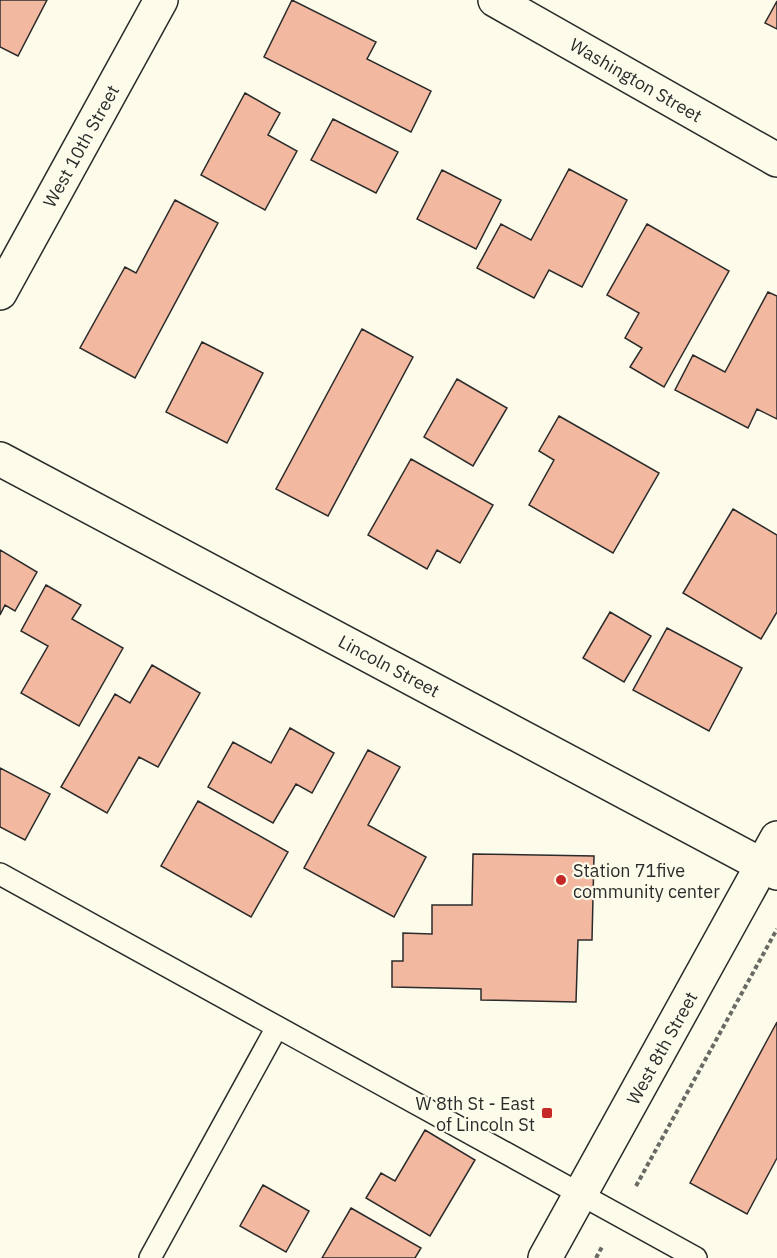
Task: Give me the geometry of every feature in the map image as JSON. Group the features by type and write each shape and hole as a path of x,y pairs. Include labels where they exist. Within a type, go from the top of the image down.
{"street":[{"name":"West 10th Street","path":"0,293 162,0"},
{"name":"Washington Street","path":"495,0 777,160"},
{"name":"Lincoln Street","path":"0,459 772,859"},
{"name":"West 8th Street","path":"545,1258 772,859"}],"lane":[{"path":"2,881 277,1027 696,1258"},
{"path":"150,1258 277,1027"}],"path":[{"path":"596,1258 777,929"}],"building":[{"path":"0,0 47,0 18,56 0,47"},
{"path":"292,0 376,42 367,59 431,91 411,132 264,57"},
{"path":"777,1 777,29 765,23"},
{"path":"245,93 280,113 268,135 297,151 265,210 201,175"},
{"path":"333,119 398,152 376,193 311,160"},
{"path":"569,169 627,200 582,287 549,270 534,298 477,268 501,224 531,240"},
{"path":"442,170 501,200 476,249 417,219"},
{"path":"175,200 218,223 135,378 80,348 125,267 136,273"},
{"path":"647,224 729,271 664,387 630,367 642,348 625,338 639,313 607,295"},
{"path":"768,292 777,296 777,419 757,409 748,428 675,390 693,355 725,372"},
{"path":"362,329 413,357 328,516 276,489"},
{"path":"202,342 263,373 227,443 166,412"},
{"path":"457,379 507,408 473,466 424,437"},
{"path":"559,416 659,473 613,553 529,505 554,460 539,451"},
{"path":"411,459 493,505 460,563 437,550 427,569 368,535"},
{"path":"733,509 777,535 777,612 761,639 683,593"},
{"path":"0,550 37,572 15,611 5,605 0,615"},
{"path":"46,585 81,605 72,619 123,648 79,726 21,693 48,646 21,631"},
{"path":"610,612 651,636 624,682 583,658"},
{"path":"667,628 742,668 709,731 633,690"},
{"path":"152,665 200,693 158,767 139,757 107,813 61,787 115,694 130,703"},
{"path":"290,728 334,753 312,793 296,784 273,823 208,787 233,742 271,763"},
{"path":"368,750 400,767 368,825 426,857 394,917 304,868"},
{"path":"0,768 50,794 25,840 0,827"},
{"path":"198,801 288,852 251,917 161,866"},
{"path":"473,854 594,856 592,940 578,940 576,1002 481,1000 481,989 392,987 392,961 403,961 403,933 432,934 432,905 472,905"},
{"path":"777,1022 777,1158 747,1214 690,1183"},
{"path":"425,1130 475,1160 430,1236 366,1198 381,1173 395,1181"},
{"path":"263,1185 309,1211 286,1252 240,1226"},
{"path":"351,1208 421,1248 415,1258 322,1258"}],"place":[{"name":"Station 71five community center","path":"561,880"},
{"name":"W 8th St - East of Lincoln St","path":"547,1113"}]}
